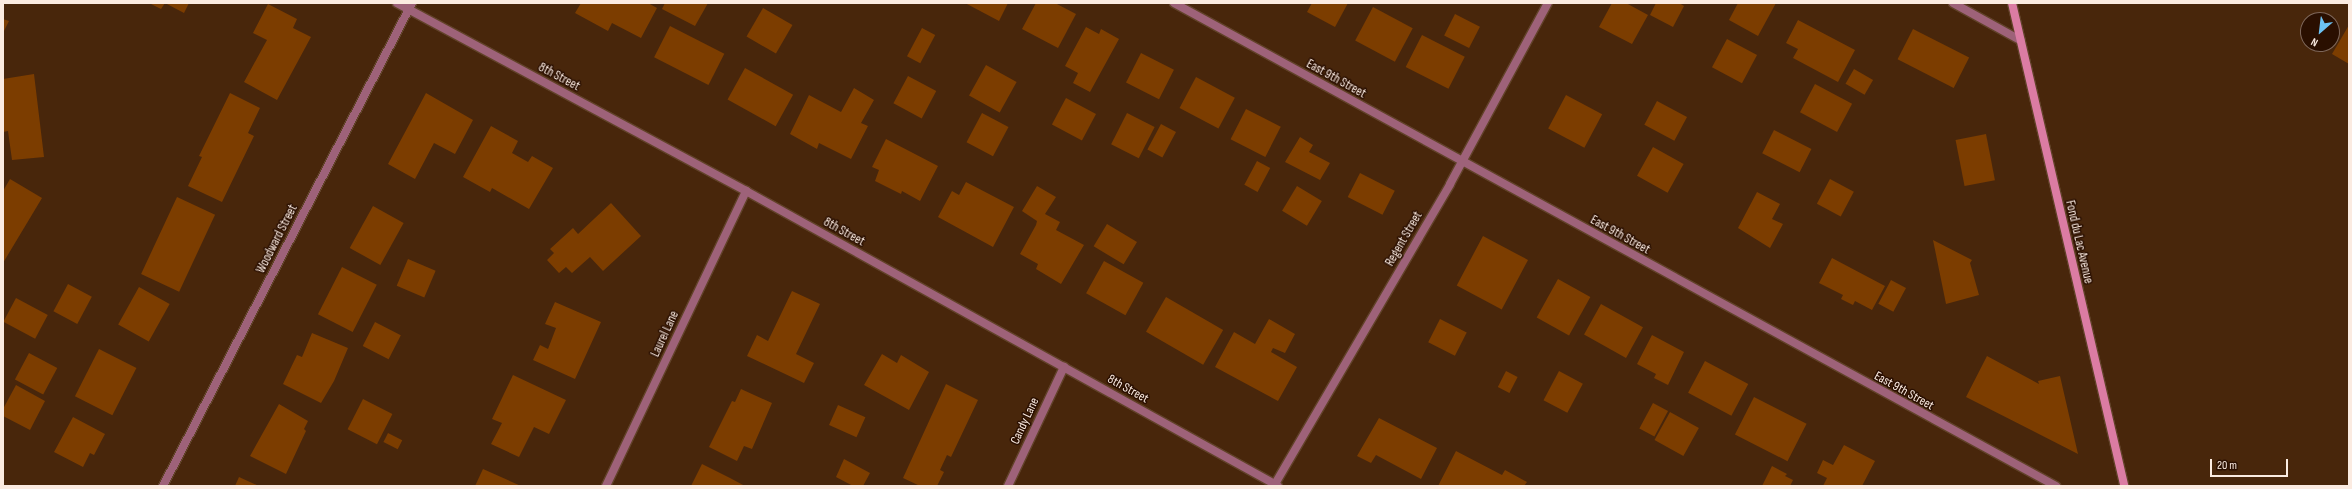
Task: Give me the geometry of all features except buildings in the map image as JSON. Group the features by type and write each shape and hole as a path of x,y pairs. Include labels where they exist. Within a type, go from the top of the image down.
{"main road":[{"name":"Fond du Lac Avenue","path":"2012,3 2124,486"}],"street":[{"name":"8th Street","path":"397,3 410,6 1276,485"},
{"name":"East 9th Street","path":"1174,3 2056,486"},
{"name":"Regent Street","path":"1276,485 1462,162 1548,3"},
{"path":"1953,3 2020,40"},
{"name":"Woodward Street","path":"163,486 410,6"},
{"name":"Laurel Lane","path":"606,486 746,191"},
{"name":"Candy Lane","path":"1008,486 1064,367"}]}
